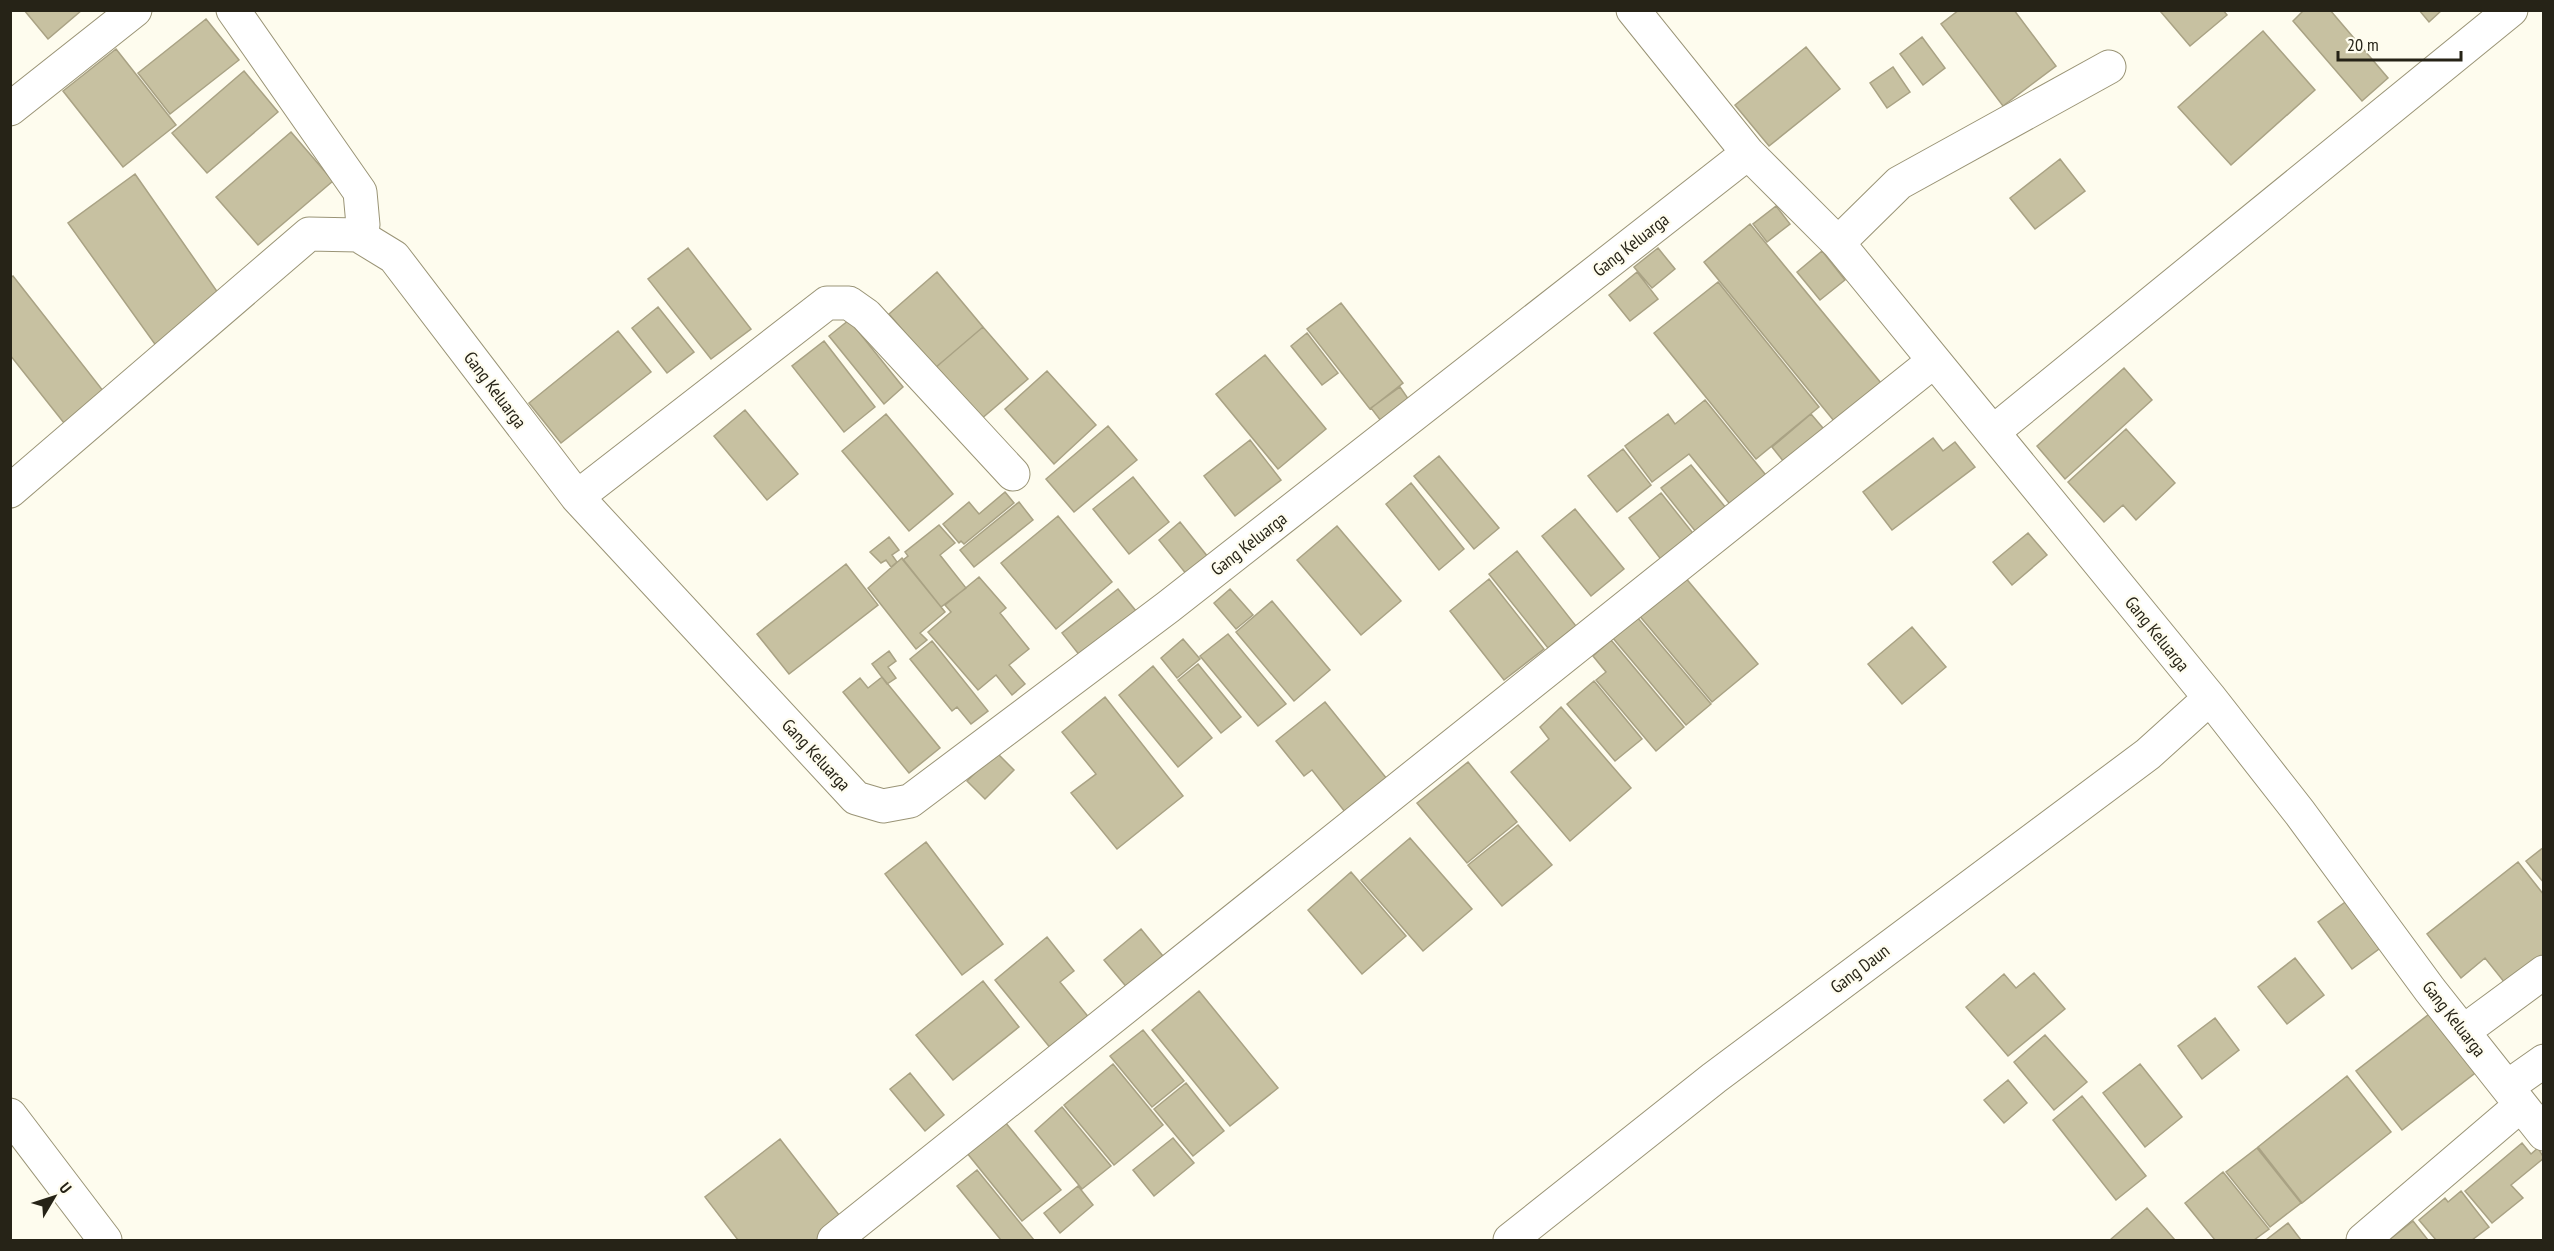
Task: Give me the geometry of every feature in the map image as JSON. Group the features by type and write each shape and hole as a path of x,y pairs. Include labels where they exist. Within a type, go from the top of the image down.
{"street":[{"path":"10,109 135,10"},
{"name":"Gang Keluarga","path":"1633,10 1748,153 1838,243 2210,698 2300,813 2430,990 2544,1134"},
{"path":"1993,432 2511,10"},
{"path":"10,491 309,234 358,235 363,225 360,192 234,11"},
{"path":"1838,243 1899,183 2109,67"},
{"name":"Gang Keluarga","path":"358,235 394,257 577,497 856,798 882,806 910,801 1159,614 1748,153"},
{"path":"577,497 827,303 849,303 866,315 1012,474"},
{"path":"834,1240 1934,361"},
{"name":"Gang Daun","path":"1510,1240 1714,1078 2148,754 2210,698"},
{"path":"2464,1031 2544,972"},
{"path":"2362,1240 2514,1096 2544,1061"},
{"path":"10,1115 105,1240"}],"building":[{"path":"24,10 82,10 48,39"},
{"path":"1959,10 2014,10 2056,66 2003,106 1941,24"},
{"path":"2163,10 2223,10 2227,15 2190,46 2161,12"},
{"path":"2304,10 2330,10 2388,78 2362,101 2293,21"},
{"path":"2419,10 2442,10 2429,22"},
{"path":"206,19 239,60 170,114 138,73"},
{"path":"2263,31 2315,90 2231,165 2178,107"},
{"path":"1922,37 1945,68 1923,85 1900,54"},
{"path":"1806,47 1840,89 1769,146 1735,105"},
{"path":"116,49 176,125 123,167 63,91"},
{"path":"1893,67 1910,92 1887,108 1870,83"},
{"path":"244,71 278,112 207,173 172,133"},
{"path":"291,132 333,181 258,245 216,197"},
{"path":"2060,159 2085,191 2035,229 2010,198"},
{"path":"135,174 223,300 157,347 68,223"},
{"path":"1776,206 1790,224 1767,242 1753,224"},
{"path":"1750,224 1890,394 1843,432 1704,262"},
{"path":"688,248 751,329 711,359 648,279"},
{"path":"1658,248 1675,269 1652,288 1634,267"},
{"path":"1822,251 1845,280 1820,300 1797,272"},
{"path":"937,272 983,327 935,368 889,314"},
{"path":"1637,272 1658,299 1630,321 1609,295"},
{"path":"13,276 104,392 64,423 10,355 10,278"},
{"path":"1718,282 1819,407 1756,459 1654,333"},
{"path":"1341,303 1403,383 1370,409 1307,329"},
{"path":"658,307 694,352 667,373 632,328"},
{"path":"849,320 903,387 884,404 829,336"},
{"path":"983,327 1028,379 980,420 935,368"},
{"path":"618,331 651,372 561,443 529,403"},
{"path":"1307,333 1338,373 1322,385 1291,346"},
{"path":"824,341 875,407 844,432 792,366"},
{"path":"1265,355 1326,429 1278,469 1216,394"},
{"path":"2124,368 2152,400 2065,479 2037,446"},
{"path":"1047,371 1096,425 1054,464 1005,409"},
{"path":"1400,387 1409,400 1381,421 1371,408"},
{"path":"1705,400 1769,479 1733,508 1689,454 1652,482 1625,446 1668,414 1675,424"},
{"path":"745,410 798,474 767,500 714,436"},
{"path":"886,414 953,494 909,531 842,451"},
{"path":"1811,414 1828,434 1788,467 1772,447"},
{"path":"1108,426 1137,460 1074,512 1046,479"},
{"path":"2126,429 2175,483 2136,520 2123,505 2104,522 2068,482"},
{"path":"1933,438 1943,451 1955,442 1975,467 1892,530 1863,492"},
{"path":"1250,440 1281,480 1235,516 1204,476"},
{"path":"1623,449 1651,485 1617,512 1588,476"},
{"path":"1439,456 1499,528 1474,549 1414,476"},
{"path":"1691,465 1726,508 1696,532 1661,488"},
{"path":"1133,477 1169,522 1129,554 1093,509"},
{"path":"1411,483 1464,549 1439,570 1386,504"},
{"path":"1005,492 1014,503 964,544 961,541 959,543 943,524 969,502 979,514"},
{"path":"1661,493 1696,537 1663,562 1629,518"},
{"path":"1019,502 1033,520 974,567 960,550"},
{"path":"1575,509 1624,569 1591,596 1542,536"},
{"path":"1058,516 1112,582 1056,629 1001,563"},
{"path":"1180,522 1208,557 1187,575 1159,540"},
{"path":"939,525 955,543 940,555 966,588 941,607 903,560 908,556 905,552"},
{"path":"1337,526 1401,601 1361,635 1297,560"},
{"path":"2028,533 2047,555 2012,585 1993,562"},
{"path":"889,537 899,550 892,555 897,562 891,567 886,560 881,563 870,552"},
{"path":"1517,551 1576,626 1548,648 1489,574"},
{"path":"902,558 945,612 920,633 927,640 916,649 868,588"},
{"path":"846,564 878,605 789,674 757,634"},
{"path":"1684,576 1758,664 1712,702 1638,614"},
{"path":"979,577 1006,608 1000,613 1029,649 1009,665 1025,684 1012,695 996,675 978,690 928,632 951,612 945,605"},
{"path":"1489,579 1544,649 1504,680 1450,611"},
{"path":"1118,589 1141,617 1084,661 1062,633"},
{"path":"1230,589 1253,615 1236,629 1214,603"},
{"path":"1272,601 1330,670 1294,701 1236,632"},
{"path":"1637,617 1711,704 1686,725 1612,637"},
{"path":"1912,627 1946,667 1902,704 1868,664"},
{"path":"1228,634 1286,704 1258,726 1200,656"},
{"path":"1183,639 1200,659 1177,678 1161,658"},
{"path":"1611,640 1684,727 1656,751 1596,680 1606,672 1593,656"},
{"path":"932,641 988,711 971,724 957,707 952,711 910,659"},
{"path":"889,651 896,661 888,667 896,678 887,684 872,664"},
{"path":"1198,664 1241,717 1221,733 1178,680"},
{"path":"1153,666 1212,738 1178,767 1119,695"},
{"path":"882,677 940,748 909,773 843,692 860,678 868,688"},
{"path":"1594,681 1642,739 1615,761 1567,704"},
{"path":"1105,697 1183,796 1117,849 1071,793 1096,774 1062,732"},
{"path":"1325,702 1391,784 1349,817 1312,770 1304,776 1276,741"},
{"path":"1561,707 1631,788 1570,841 1511,772 1549,739 1540,727"},
{"path":"996,752 1014,770 985,799 967,781"},
{"path":"1468,762 1517,822 1467,863 1417,803"},
{"path":"1518,825 1552,865 1502,906 1468,865"},
{"path":"1410,838 1472,909 1423,951 1361,880"},
{"path":"926,842 1003,944 962,975 885,874"},
{"path":"2544,847 2544,883 2526,861"},
{"path":"2518,862 2544,895 2544,961 2509,988 2485,958 2461,978 2427,934"},
{"path":"1351,872 1406,936 1362,974 1308,910"},
{"path":"2348,900 2383,946 2352,969 2318,922"},
{"path":"1141,929 1171,966 1134,996 1104,960"},
{"path":"1047,937 1074,971 1060,982 1095,1025 1056,1055 995,980"},
{"path":"2295,958 2324,995 2287,1024 2258,987"},
{"path":"2034,973 2065,1009 2008,1056 1966,1007 2004,974 2016,988"},
{"path":"983,981 1019,1027 953,1080 916,1035"},
{"path":"1199,991 1278,1088 1230,1126 1152,1030"},
{"path":"2433,1011 2479,1070 2402,1130 2356,1071"},
{"path":"2215,1018 2239,1050 2202,1079 2178,1046"},
{"path":"1143,1030 1184,1081 1152,1107 1110,1056"},
{"path":"2045,1035 2087,1082 2054,1110 2014,1062"},
{"path":"1113,1064 1163,1125 1114,1165 1064,1105"},
{"path":"2140,1064 2182,1117 2145,1147 2103,1093"},
{"path":"910,1073 944,1115 925,1131 890,1089"},
{"path":"2347,1076 2391,1132 2302,1203 2258,1147"},
{"path":"2008,1080 2027,1103 2004,1123 1984,1100"},
{"path":"1186,1083 1224,1131 1193,1156 1154,1109"},
{"path":"2082,1096 2146,1176 2116,1200 2053,1120"},
{"path":"1062,1107 1111,1166 1082,1189 1035,1131"},
{"path":"1005,1122 1061,1190 1022,1221 967,1153"},
{"path":"1173,1138 1194,1163 1154,1196 1133,1170"},
{"path":"780,1139 843,1220 817,1240 738,1240 705,1197"},
{"path":"2522,1143 2531,1154 2538,1148 2544,1158 2511,1185 2523,1198 2492,1223 2465,1191"},
{"path":"2257,1148 2301,1203 2270,1227 2226,1172"},
{"path":"977,1170 1034,1240 1001,1240 957,1186"},
{"path":"2223,1172 2269,1229 2254,1240 2215,1240 2185,1203"},
{"path":"1078,1186 1093,1205 1060,1233 1044,1213"},
{"path":"2461,1191 2489,1227 2472,1240 2436,1240 2419,1220 2445,1198 2448,1202"},
{"path":"2147,1208 2175,1240 2110,1240"},
{"path":"2413,1221 2428,1240 2389,1240"},
{"path":"2288,1223 2301,1240 2266,1240"}]}
